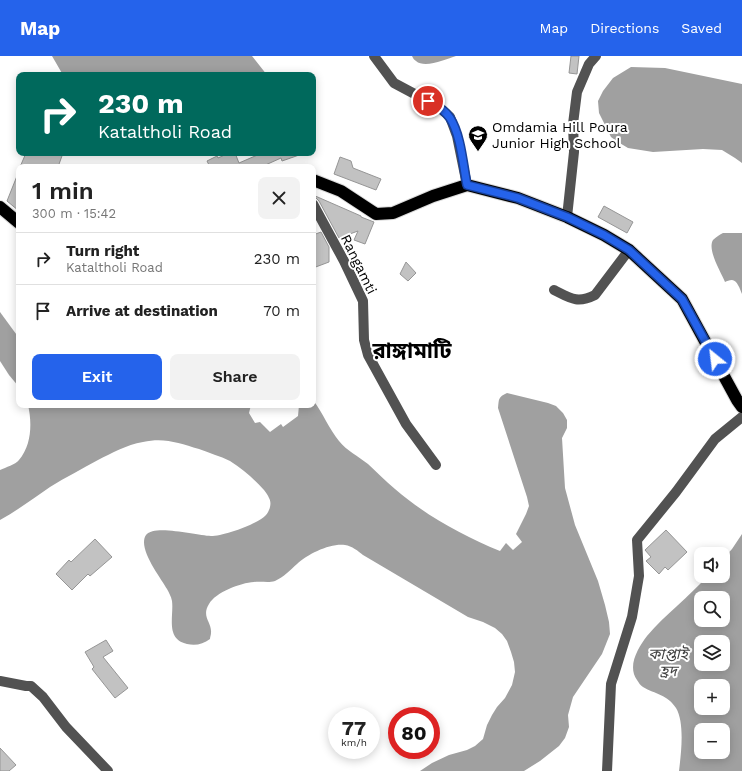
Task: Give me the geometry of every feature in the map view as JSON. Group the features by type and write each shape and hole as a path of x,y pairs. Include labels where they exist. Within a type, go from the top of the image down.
{"highway":[{"path":"316,181 341,191 376,214 393,213 433,196 467,185 518,198 567,217 604,235 629,250 682,299 742,407"},
{"path":"0,207 16,220"}],"street":[{"path":"374,56 394,83 439,107 450,117 458,136 467,185"},
{"path":"567,217 574,152 573,124 577,92 588,64 596,56"},
{"name":"Rangamti","path":"316,210 364,301 364,340 368,355 406,424 436,465"},
{"path":"554,290 574,299 586,299 595,295 629,250"},
{"path":"607,771 611,684 632,617 639,576 637,540 676,492 715,439 742,417"},
{"path":"0,681 31,686 42,697 66,727 108,771"}],"water":[{"path":"52,56 252,56 265,72 212,72 61,72"},
{"path":"412,56 456,56 436,63 425,64 415,61"},
{"path":"631,67 665,68 742,84 742,163 722,150 703,149 653,152 628,148 611,137 599,113 598,101 603,91 613,78"},
{"path":"723,233 742,233 742,294 734,280 725,282 713,255 713,240"},
{"path":"0,312 16,334 16,383 0,361"},
{"path":"507,393 548,403 556,406 567,420 567,428 562,438 565,488 575,525 598,581 609,622 610,634 602,654 573,697 568,715 569,727 565,738 559,746 524,771 420,771 432,763 449,755 475,746 483,739 492,715 505,698 512,685 515,672 511,652 507,641 495,628 468,617 350,546 339,545 326,547 313,553 275,581 248,583 235,586 223,592 212,600 206,612 211,629 210,639 193,645 180,641 176,637 172,626 171,598 147,555 144,541 146,535 151,532 167,530 205,536 232,532 256,522 266,515 270,504 268,495 252,478 230,461 199,449 171,441 158,440 137,443 114,452 68,476 0,520 0,470 13,465 23,454 29,440 30,433 28,408 250,408 249,413 255,423 260,422 270,432 281,424 283,427 298,416 299,408 316,408 316,404 342,445 368,464 388,483 419,508 472,539 500,551 506,543 513,550 522,542 516,534 529,506 498,408 502,396"},
{"name":"কাপ্তাই হ্রদ","path":"742,534 742,771 679,771 682,739 679,714 669,700 640,685 634,675 633,663 637,652 650,632 701,583 730,583 730,551"}],"building":[{"path":"571,56 579,56 577,74 569,73"},
{"path":"25,156 62,156 59,164 21,164"},
{"path":"217,156 218,158 222,156 236,156 239,163 255,156 296,156 282,161 281,158 268,164 208,164 207,161"},
{"path":"340,157 351,161 353,168 381,179 376,190 334,174"},
{"path":"16,178 16,208 7,201"},
{"path":"316,196 374,222 365,244 354,240 358,231 339,238"},
{"path":"604,206 633,222 627,233 598,217"},
{"path":"321,232 329,247 329,262 316,267 316,234"},
{"path":"406,262 416,273 408,281 400,274"},
{"path":"666,530 687,552 668,570 665,567 659,574 646,561 651,557 645,550"},
{"path":"95,539 112,557 90,576 88,574 72,590 56,574 69,560 71,562"},
{"path":"106,640 113,651 103,657 128,688 115,698 92,669 94,667 85,652"},
{"path":"0,748 16,765 9,771 0,771"}],"place":[{"name":"Omdamia Hill Poura Junior High School","path":"478,152"}],"district":[{"name":"রাঙ্গামাটি","path":"412,350"}],"route":[{"path":"428,101 439,107 450,117 458,136 467,185 518,198 567,217 604,235 629,250 682,299 715,359"}]}
